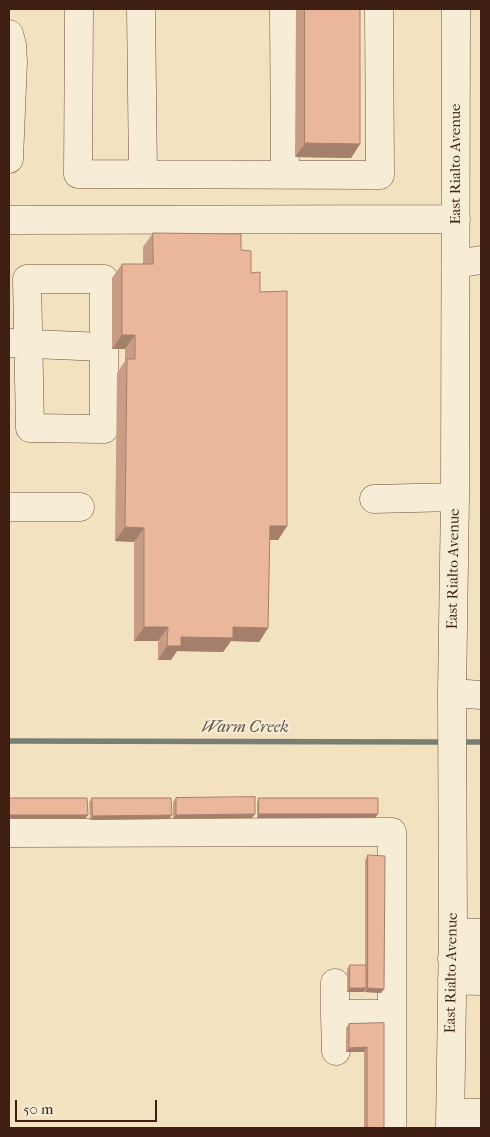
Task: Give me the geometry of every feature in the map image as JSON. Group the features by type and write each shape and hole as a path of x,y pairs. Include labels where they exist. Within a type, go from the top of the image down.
{"street":[{"path":"79,9 78,174 380,175 379,9"},
{"path":"142,9 143,174"},
{"path":"284,9 284,174"},
{"name":"East Rialto Avenue","path":"450,1121 455,497 468,262 456,219 456,9"},
{"path":"9,34 13,62 9,159"},
{"path":"9,220 456,219"},
{"path":"27,279 104,279 104,429 52,430 30,428 18,344 27,279"},
{"path":"18,344 103,347"},
{"path":"374,499 455,497"},
{"path":"9,507 80,506"},
{"path":"452,702 481,695"},
{"path":"9,833 392,832 392,1128"},
{"path":"453,932 481,933"},
{"path":"452,970 481,960"},
{"path":"452,970 481,981"},
{"path":"335,983 336,1050"},
{"path":"335,1014 392,1014"},
{"path":"450,1121 481,1113"}],"building":[{"path":"305,9 360,9 360,144 305,143"},
{"path":"153,233 241,234 241,250 251,251 251,273 260,272 260,292 287,291 287,526 270,526 268,628 233,627 233,638 181,637 181,646 167,646 168,627 144,627 144,528 125,527 127,359 135,359 135,335 122,335 122,264 153,264"},
{"path":"255,797 255,814 176,815 176,798"},
{"path":"9,798 87,798 88,815 9,815"},
{"path":"92,798 171,798 172,815 93,816"},
{"path":"259,798 378,798 378,814 259,814"},
{"path":"368,855 385,856 384,989 368,988"},
{"path":"350,965 366,965 366,988 350,988"},
{"path":"384,1023 384,1128 367,1128 367,1047 349,1048 349,1024"}],"waterway":[{"name":"Warm Creek","path":"9,741 444,742"},
{"name":"Warm Creek","path":"458,742 481,742"}]}
